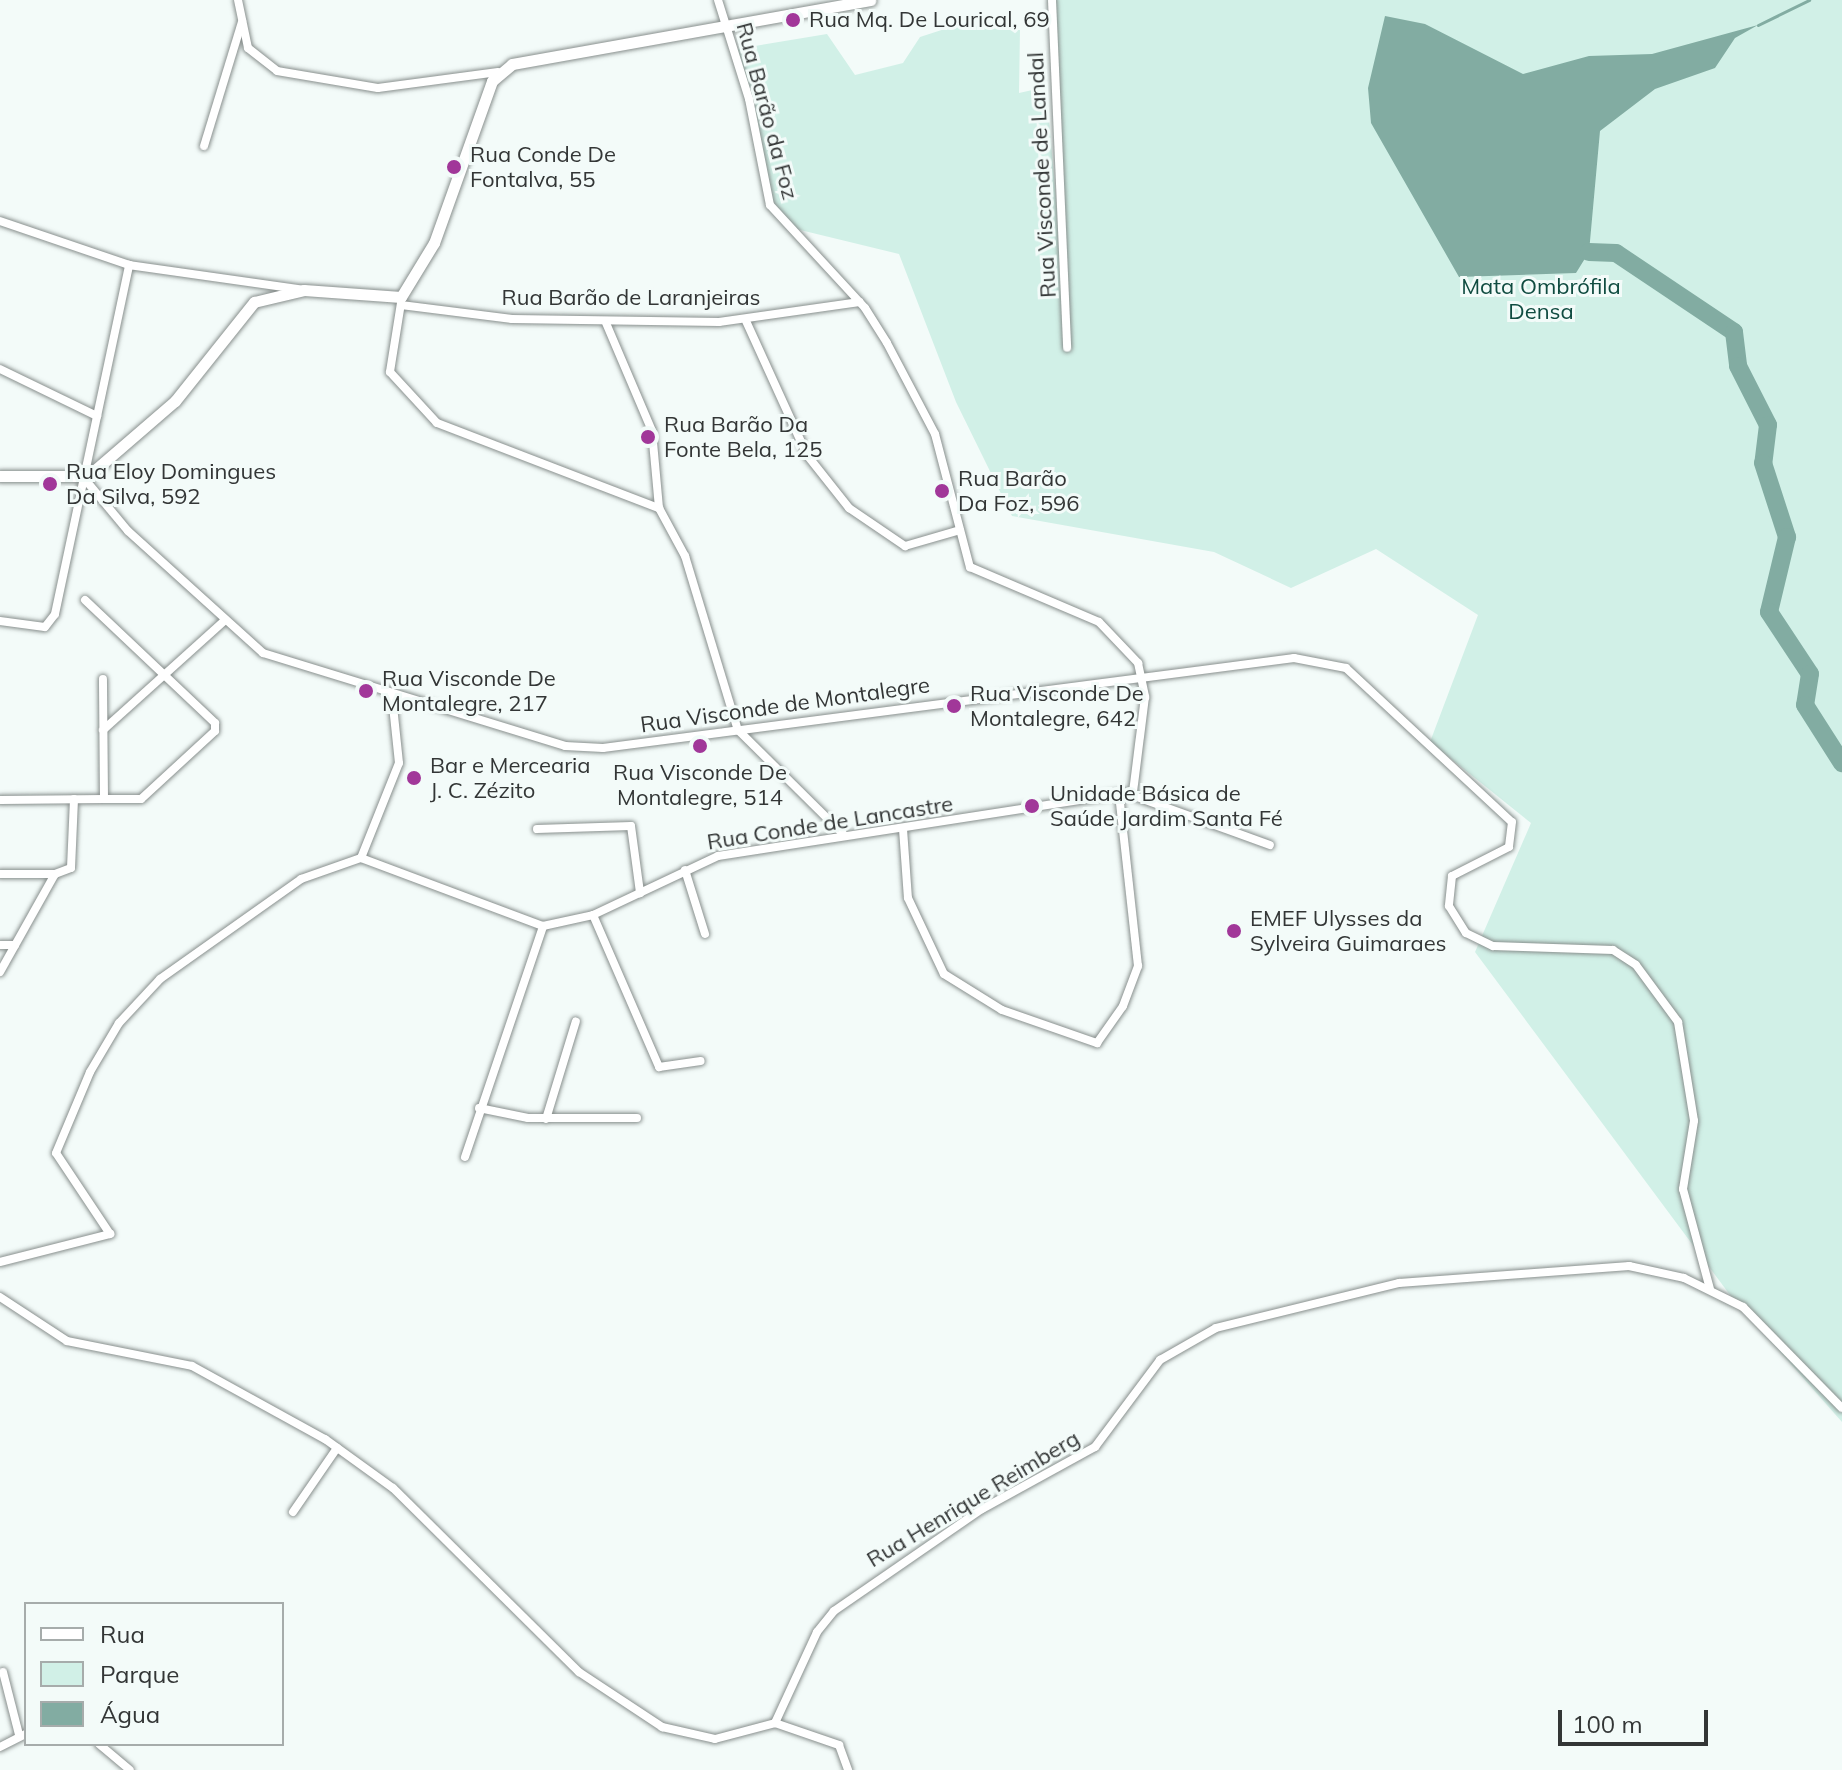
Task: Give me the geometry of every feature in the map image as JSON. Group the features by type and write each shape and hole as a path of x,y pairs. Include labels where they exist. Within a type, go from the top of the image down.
{"main road":[{"path":"401,301 434,243 498,72 870,0"},
{"path":"0,476 88,479 175,401 246,307 304,290"},
{"name":"Rua Barão de Laranjeiras","path":"304,290 401,301"}],"street":[{"path":"238,0 254,57 290,74 378,88 498,72"},
{"name":"Rua Barão da Foz","path":"718,0 728,29 770,205 860,302 935,434 970,567 1099,622 1143,676"},
{"name":"Rua Visconde de Landal","path":"1052,0 1067,348"},
{"path":"204,146 242,22"},
{"name":"Rua Barão de Laranjeiras","path":"0,221 129,265 304,290"},
{"path":"0,621 45,627 55,614 88,479 97,416 129,265"},
{"path":"401,301 390,372 437,423 659,508"},
{"name":"Rua Barão de Laranjeiras","path":"401,301 606,323 746,321 860,302"},
{"path":"746,321 817,472 879,533 911,546 960,530"},
{"path":"606,323 652,431 659,508 685,556 738,730 844,835"},
{"path":"0,369 97,416"},
{"name":"Rua Visconde de Montalegre","path":"88,479 224,621 263,653 392,696 581,749 1294,658 1335,663 1510,818 1514,842 1455,871 1449,906 1460,926 1484,945 1613,950 1668,1005 1684,1034 1694,1121 1683,1189 1710,1289"},
{"path":"0,800 104,799 152,794 215,731 164,675 85,600"},
{"path":"103,730 224,621"},
{"path":"1133,792 1143,676"},
{"path":"103,679 104,799"},
{"path":"361,858 399,763 392,696"},
{"name":"Rua Conde de Lancastre","path":"543,926 593,915 718,856 1133,792 1270,845"},
{"path":"903,829 908,898 944,974 1002,1010 1097,1043 1123,1006 1138,966 1119,794"},
{"path":"0,874 55,874 71,868 74,799"},
{"path":"537,829 631,826 640,893"},
{"path":"0,1262 110,1234 56,1153 103,1048 140,997 301,879 361,858 543,926 479,1108 465,1157"},
{"path":"685,870 705,934"},
{"path":"0,972 55,874"},
{"path":"593,915 654,1061 665,1069 701,1061"},
{"path":"0,945 15,945"},
{"path":"546,1119 576,1021"},
{"path":"479,1108 546,1119 637,1118"},
{"name":"Rua Henrique Reimberg","path":"775,1723 834,1611 982,1509 1095,1447 1145,1375 1199,1334 1440,1278 1607,1265 1710,1289 1758,1318 1842,1408"},
{"path":"0,1297 67,1341 192,1366 337,1448 393,1488 613,1697 662,1727 700,1737 731,1739 775,1723 839,1745 848,1770"},
{"path":"293,1512 337,1448"},
{"path":"0,1747 23,1734 3,1672"},
{"path":"101,1746 130,1770"}],"green space":[{"name":"Mata Ombrófila Densa","path":"1055,0 1842,0 1842,1422 1730,1295 1475,952 1531,823 1430,742 1478,615 1376,549 1291,588 1214,552 1012,516 956,402 899,254 792,228 773,209 737,49 827,34 855,75 903,63 920,37 957,25 1020,29 1019,93 1046,87 1067,321"}],"water":[{"path":"1385,16 1425,24 1523,74 1589,56 1652,54 1758,25 1735,38 1715,68 1655,89 1600,131 1589,252 1576,273 1459,277 1371,123 1368,88"}],"waterway":[{"path":"1758,25 1809,0"},
{"path":"1589,252 1616,253 1734,332 1738,366 1768,425 1763,463 1787,537 1769,612 1810,674 1805,705 1842,763"}],"place":[{"name":"Rua Mq. De Lourical, 69","path":"793,20"},
{"name":"Rua Conde De Fontalva, 55","path":"454,167"},
{"name":"Rua Barão Da Fonte Bela, 125","path":"648,437"},
{"name":"Rua Eloy Domingues Da Silva, 592","path":"50,484"},
{"name":"Rua Barão Da Foz, 596","path":"942,491"},
{"name":"Rua Visconde De Montalegre, 217","path":"366,691"},
{"name":"Rua Visconde De Montalegre, 642","path":"954,706"},
{"name":"Rua Visconde De Montalegre, 514","path":"700,746"},
{"name":"Bar e Mercearia J. C. Zézito","path":"414,778"},
{"name":"Unidade Básica de Saúde Jardim Santa Fé","path":"1032,806"},
{"name":"EMEF Ulysses da Sylveira Guimaraes","path":"1234,931"}]}
